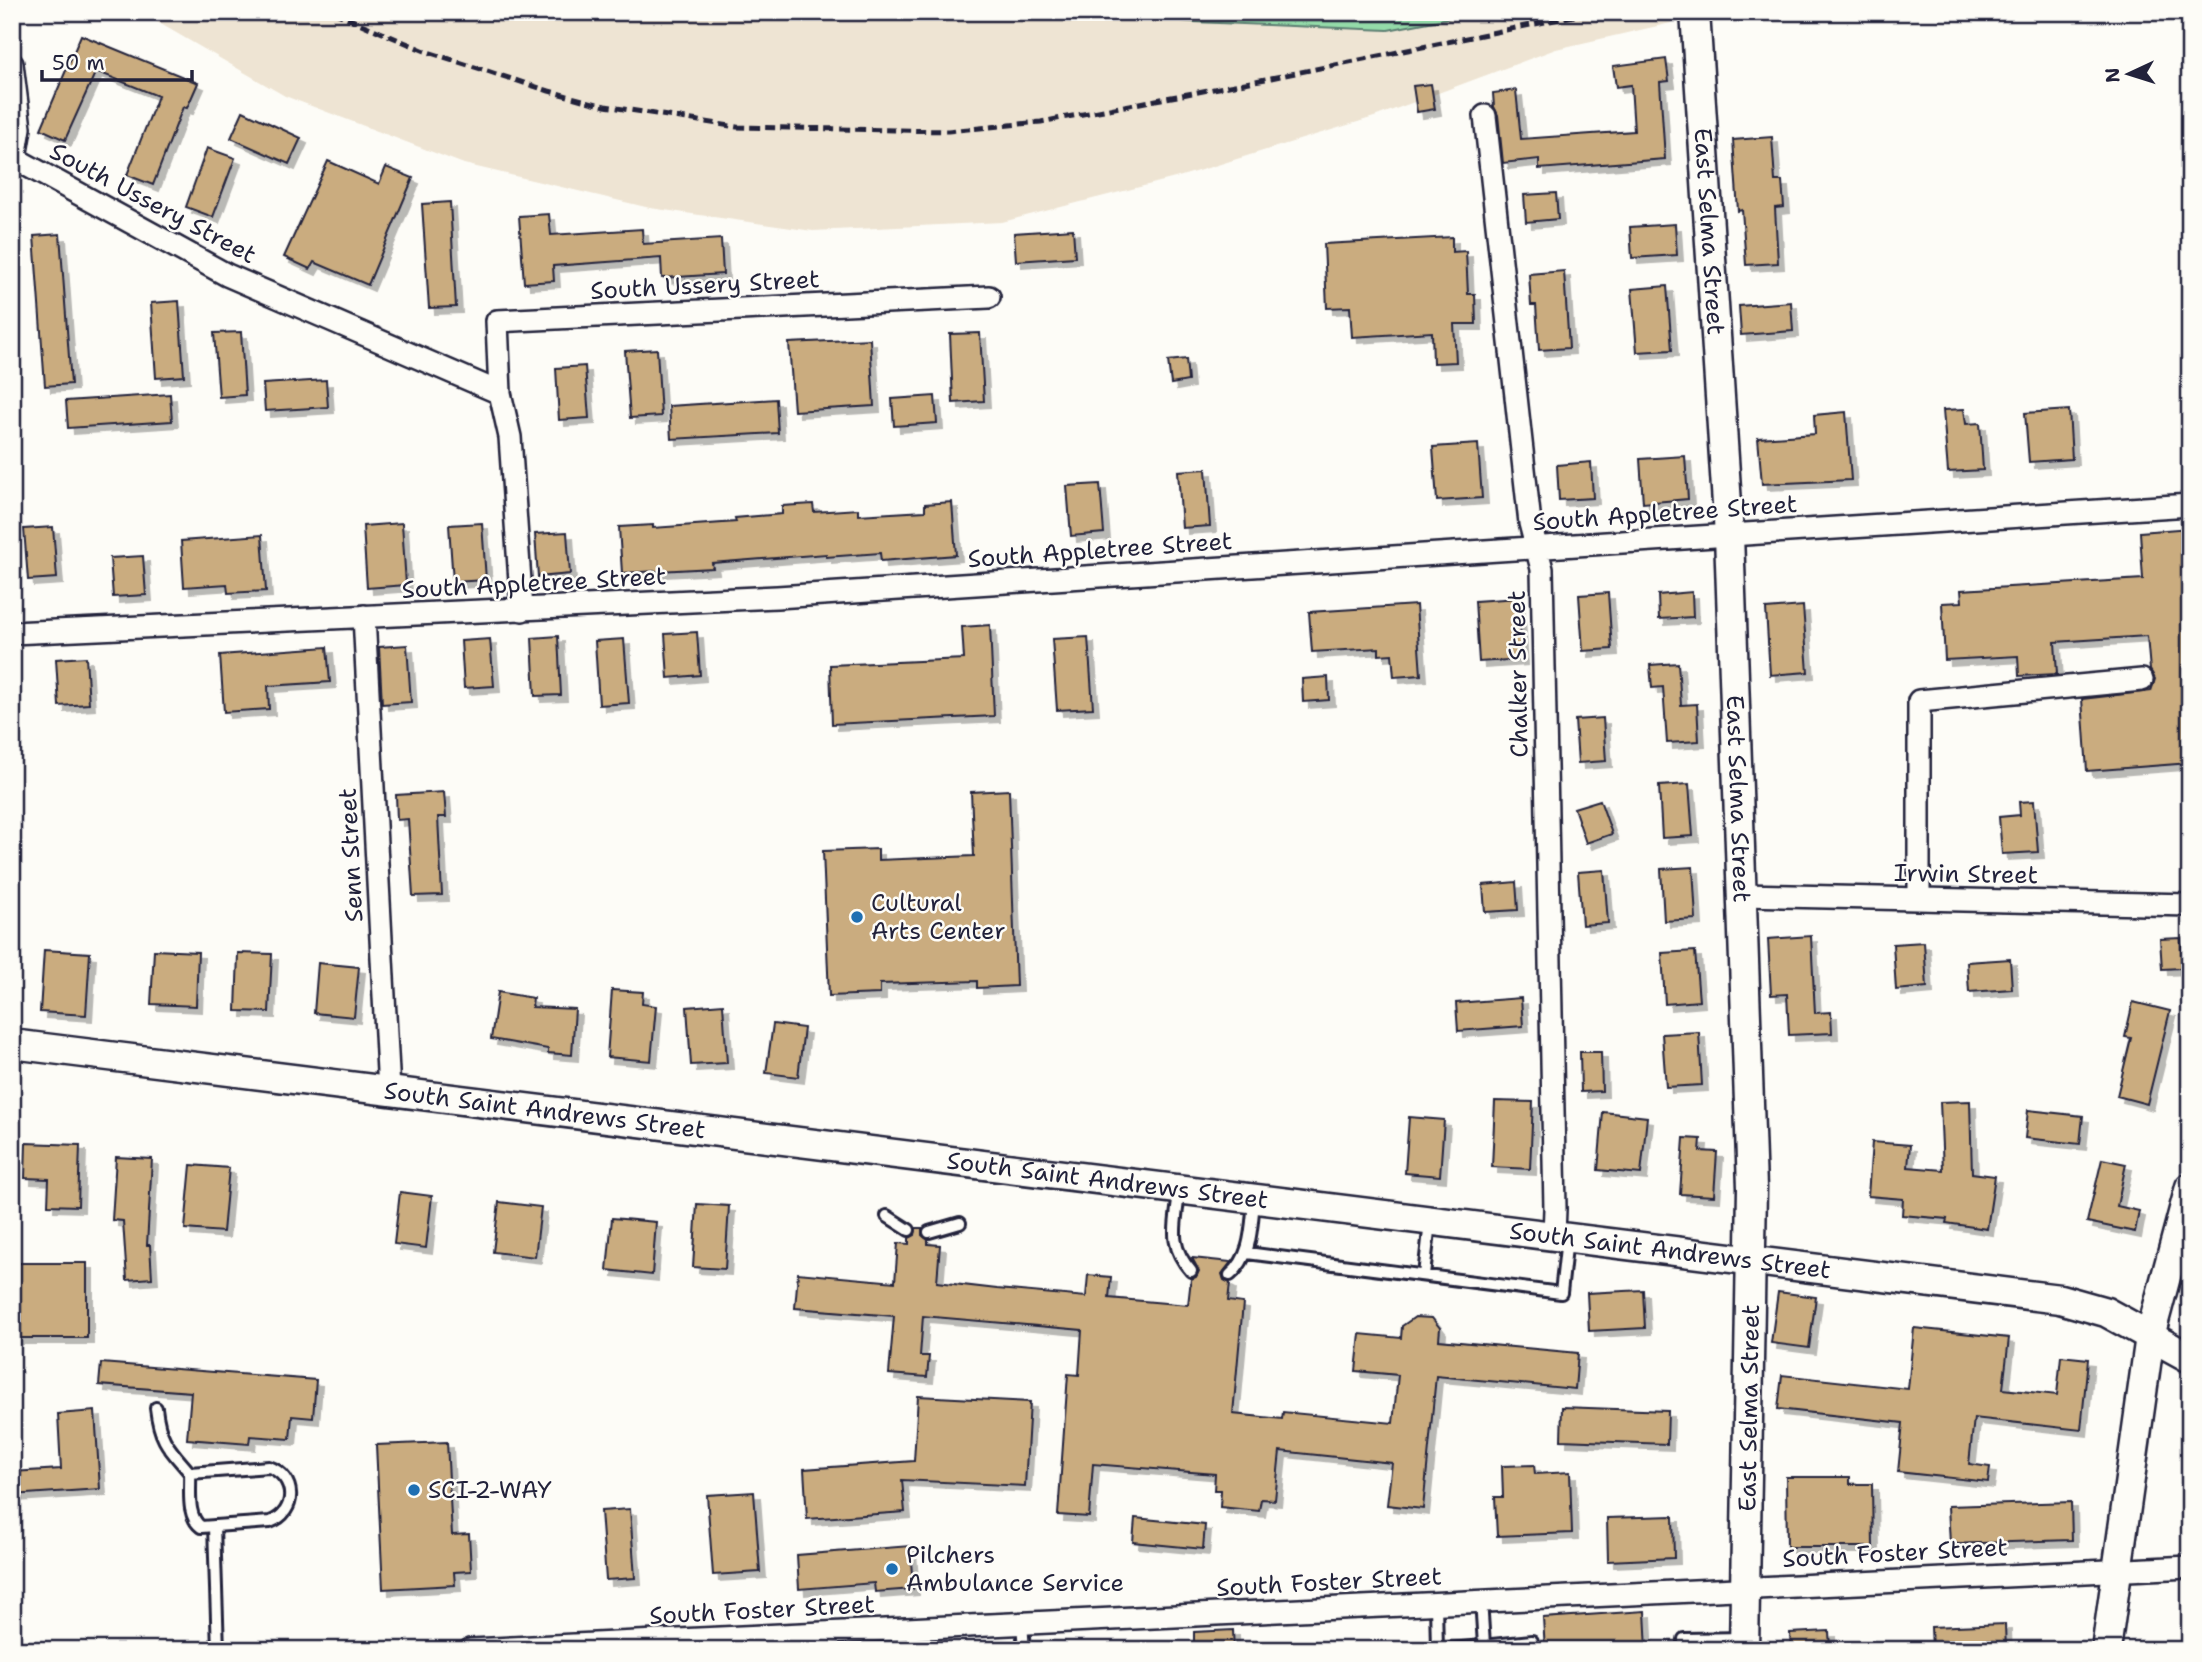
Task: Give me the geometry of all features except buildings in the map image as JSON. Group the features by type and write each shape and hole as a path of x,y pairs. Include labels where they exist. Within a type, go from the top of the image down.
{"street":[{"name":"East Selma Street","path":"1695,12 1729,535 1752,1188 1744,1644"},
{"path":"12,64 20,128 14,158"},
{"name":"Chalker Street","path":"1485,116 1530,523 1542,569 1555,1209 1560,1236"},
{"name":"South Ussery Street","path":"14,158 227,275 500,394"},
{"name":"South Ussery Street","path":"522,611 510,437 500,394 497,321 989,297"},
{"name":"South Appletree Street","path":"12,633 777,597 2190,505"},
{"name":"Senn Street","path":"364,616 389,1091"},
{"path":"1919,899 1919,701 2142,680"},
{"name":"Irwin Street","path":"1742,895 2190,905"},
{"name":"South Saint Andrews Street","path":"12,1044 2060,1299 2106,1312 2190,1358"},
{"path":"2106,1650 2150,1336 2190,1187"},
{"name":"South Foster Street","path":"470,1650 2190,1567"}],"lane":[{"path":"1180,1189 1175,1242 1179,1258 1191,1271"},
{"path":"1230,1275 1240,1267 1247,1254 1255,1198"},
{"path":"887,1216 909,1230"},
{"path":"1424,1275 1430,1219"},
{"path":"929,1232 960,1223"},
{"path":"1247,1254 1561,1293 1560,1236"},
{"path":"156,1408 158,1430 162,1438 190,1473 191,1513 194,1522 201,1527 270,1522 279,1518 289,1505 286,1476 269,1467 190,1473"},
{"path":"214,1526 218,1650"},
{"path":"1481,1600 1484,1645"},
{"path":"1436,1603 1440,1650 1532,1641"},
{"path":"1022,1623 1024,1650"},
{"path":"1684,1650 1684,1639 1744,1644"}],"shaded area":[{"path":"140,12 1066,12 1194,22 1388,30 1480,12 1670,12 1671,23 1556,49 1374,117 1175,178 1002,222 813,231 650,208 464,164 285,96"}],"green space":[{"path":"1066,12 1480,12 1388,30 1194,22"}],"railway":[{"path":"333,12 425,51 605,106 737,127 948,131 1041,122 1594,12"}],"place":[{"name":"Cultural Arts Center","path":"857,917"},
{"name":"SCI-2-WAY","path":"414,1490"},
{"name":"Pilchers Ambulance Service","path":"892,1569"}]}
